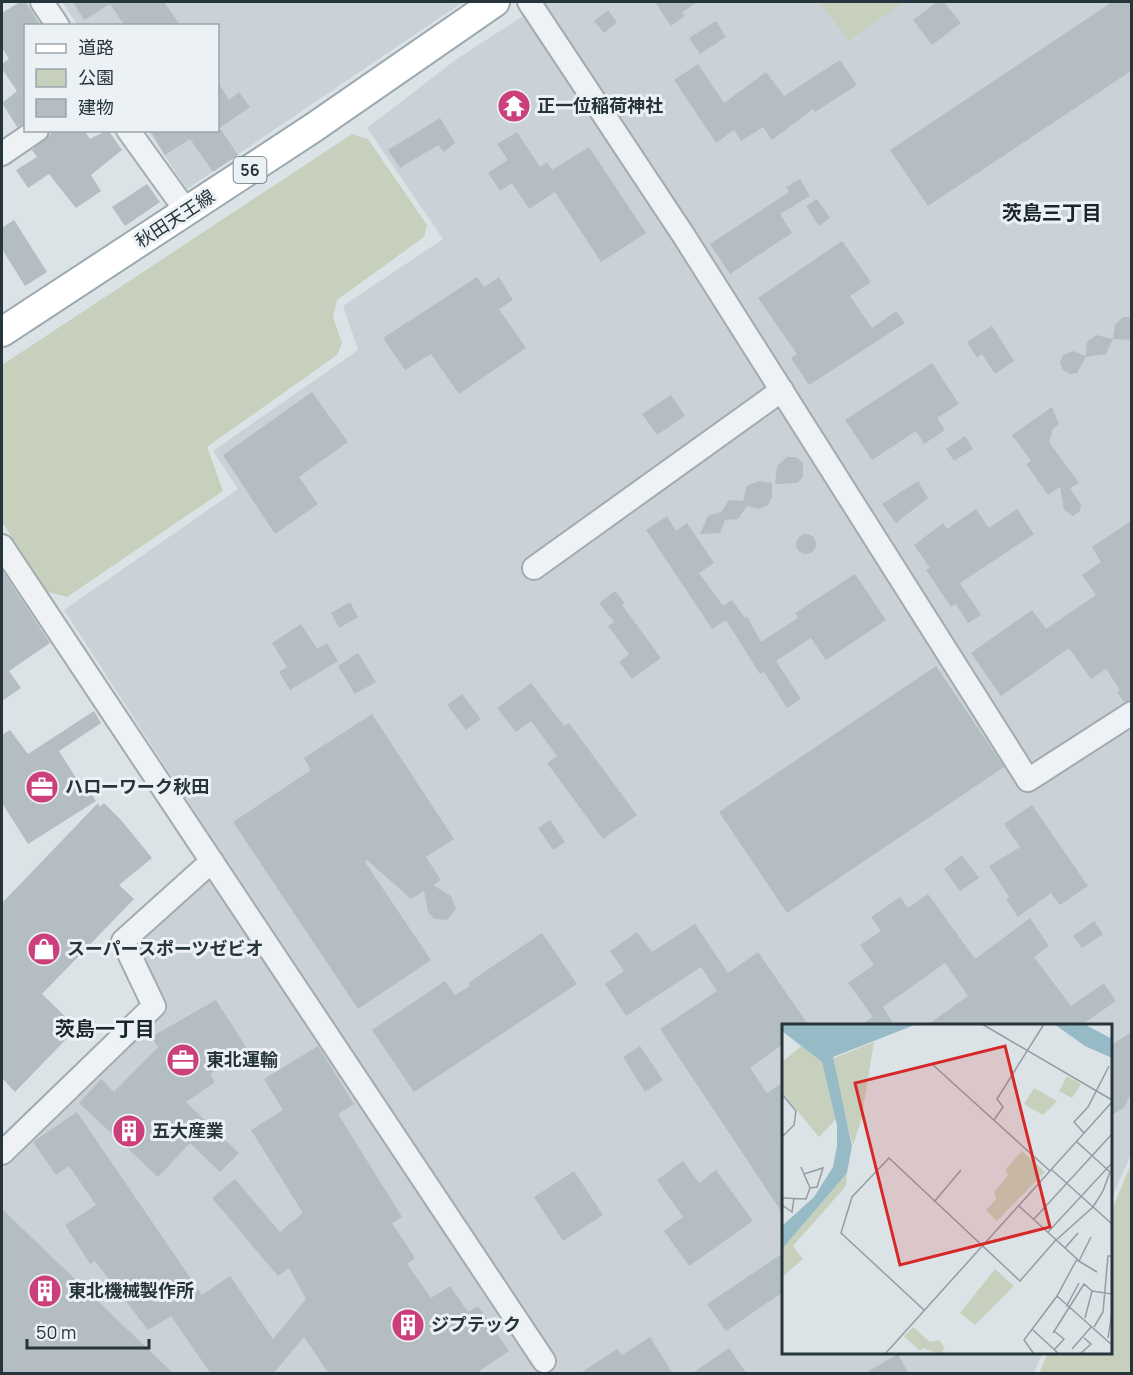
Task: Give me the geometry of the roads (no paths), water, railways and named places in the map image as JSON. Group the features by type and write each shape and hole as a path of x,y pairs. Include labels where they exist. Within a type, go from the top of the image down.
{"main road":[{"name":"秋田天王線","path":"2,332 313,128 495,2"}],"street":[{"path":"42,2 57,24"},
{"path":"529,2 680,229 1028,780 1131,713"},
{"path":"2,154 34,132"},
{"path":"129,132 187,212"},
{"path":"534,568 782,390"},
{"path":"2,546 544,1361"},
{"path":"2,1153 154,1006 123,941 212,861"}],"place":[{"name":"正一位稲荷神社","path":"514,106"},
{"name":"ハローワーク秋田","path":"42,787"},
{"name":"スーパースポーツゼビオ","path":"44,949"},
{"name":"東北運輸","path":"183,1060"},
{"name":"五大産業","path":"129,1131"},
{"name":"東北機械製作所","path":"45,1291"},
{"name":"ジプテック","path":"408,1325"}],"district":[{"name":"茨島三丁目","path":"1052,213"},
{"name":"茨島一丁目","path":"105,1029"}]}
